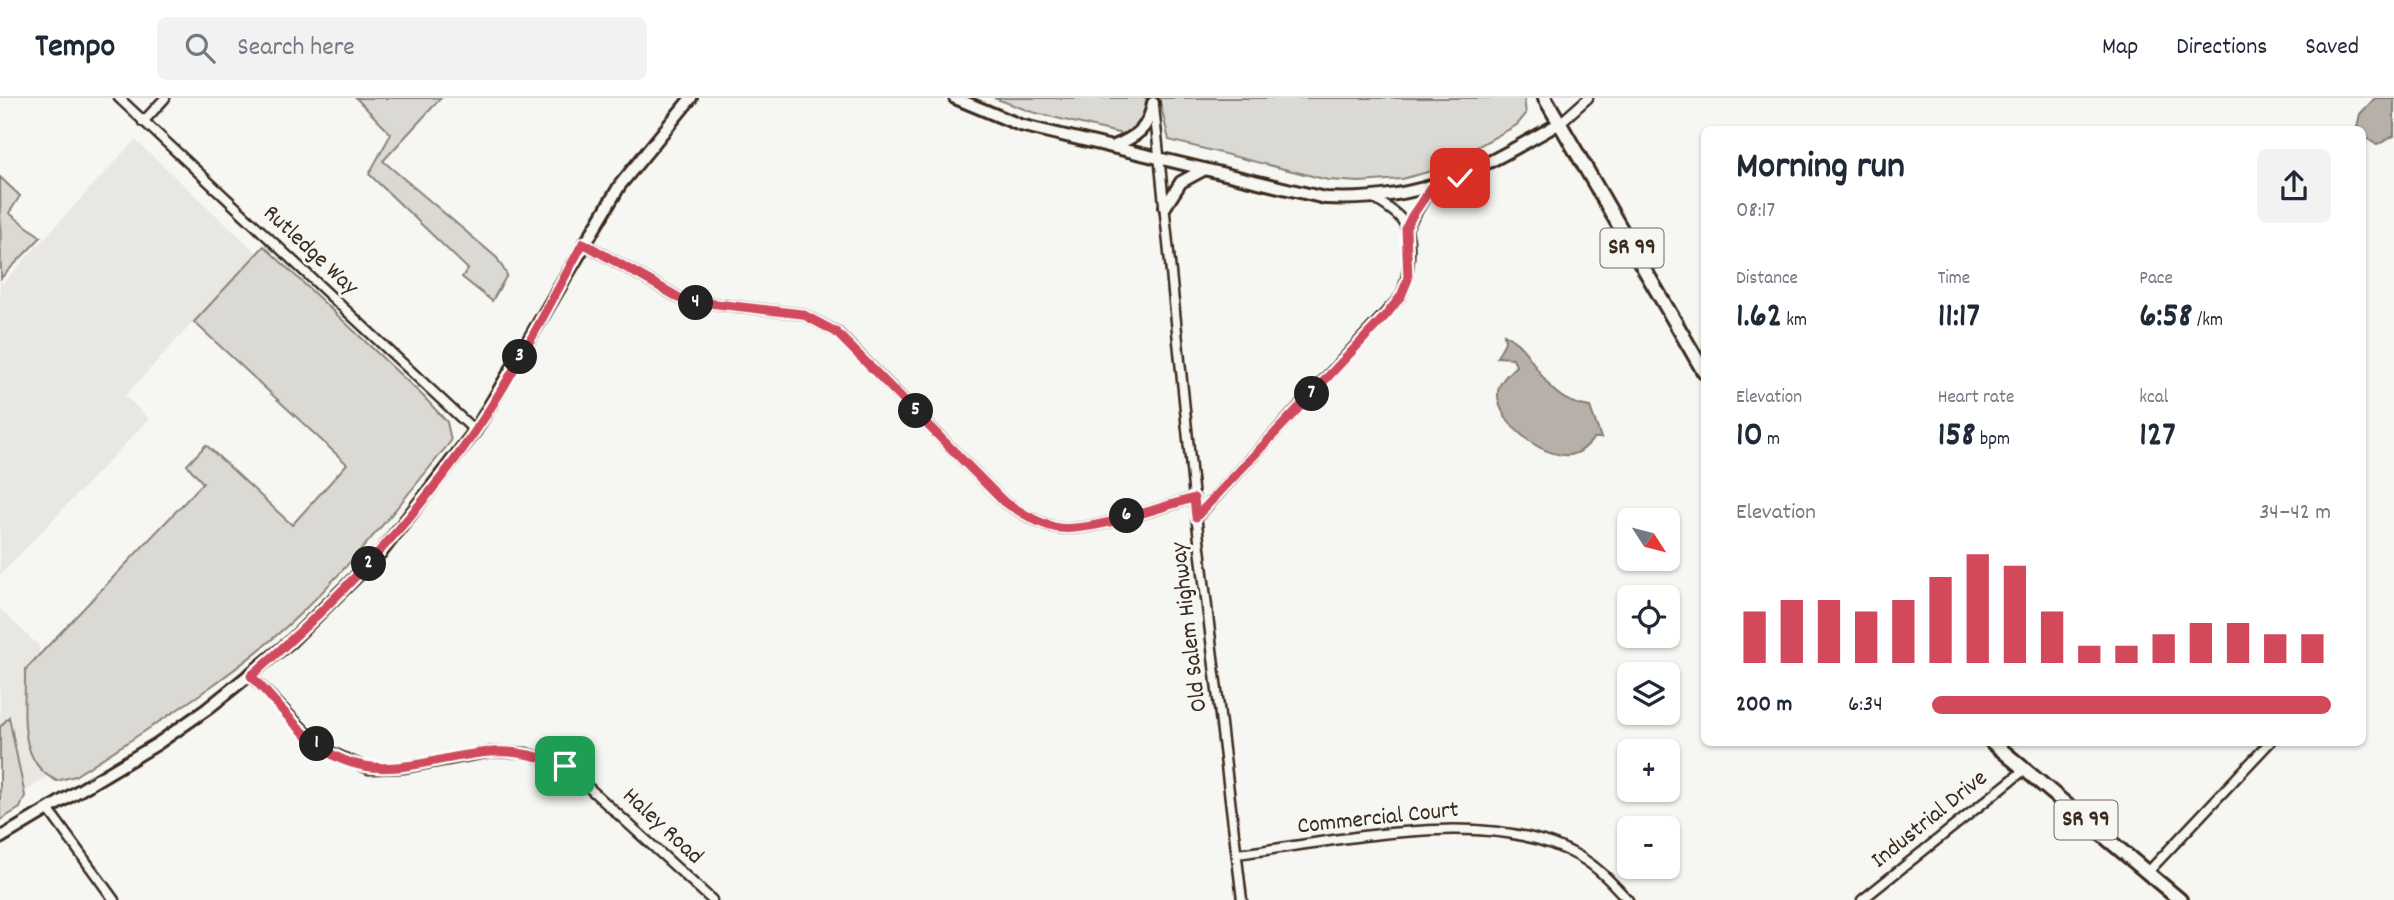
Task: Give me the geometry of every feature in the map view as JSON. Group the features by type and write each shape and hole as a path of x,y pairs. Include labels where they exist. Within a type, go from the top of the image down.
{"main road":[{"path":"0,838 157,744 251,676 332,602 382,551 475,431 583,243 625,179 691,98"},
{"path":"955,98 1020,125 1325,198 1375,199 1431,188 1460,178 1560,123"},
{"name":"SR 99","path":"1545,98 1701,367"},
{"path":"1112,147 1142,131 1151,116 1153,100"},
{"path":"1165,207 1181,182 1205,169"},
{"name":"SR 99","path":"1996,746 2180,900"}],"street":[{"name":"Rutledge Way","path":"119,98 475,431"},
{"path":"144,122 165,98"},
{"path":"1560,123 1588,98"},
{"name":"Old Salem Highway","path":"1153,100 1196,517 1242,900"},
{"path":"1406,228 1431,188"},
{"path":"1196,517 1401,296 1408,279 1406,228 1402,220 1375,199"},
{"path":"583,243 683,300 802,314 836,332 1004,502 1037,522 1062,528 1087,526 1194,498"},
{"name":"Haley Road","path":"251,676 321,748 369,769 402,768 491,752 526,752 565,766 712,900"},
{"path":"2148,872 2266,746"},
{"name":"Industrial Drive","path":"1862,900 2023,771"},
{"path":"48,809 114,900"},
{"name":"Commercial Court","path":"1237,854 1469,828 1546,842 1578,856 1601,871 1628,900"}],"shaded area":[{"path":"356,98 441,98 383,161 497,258 507,275 492,301 462,277 468,269 369,174 391,134"},
{"path":"994,98 1147,98 1147,105 1142,121 1122,134 1032,112"},
{"path":"1159,98 1524,98 1526,114 1517,125 1435,170 1402,179 1359,182 1328,180 1169,140"},
{"path":"2375,98 2394,98 2394,136 2377,145 2366,138 2366,126 2357,126 2360,114"},
{"path":"135,140 257,253 125,396 149,419 0,575 0,281 3,283"},
{"path":"0,177 20,196 9,213 41,237 1,278"},
{"path":"264,246 423,396 447,422 451,441 359,552 300,614 274,637 220,680 162,720 75,776 57,781 34,761 29,748 24,717 25,670 203,483 187,465 206,445 292,525 347,464 194,322"},
{"path":"1504,334 1526,353 1550,386 1560,395 1573,403 1590,407 1601,438 1594,438 1577,453 1565,455 1539,447 1515,428 1500,405 1498,393 1502,381 1516,366 1513,358 1497,357 1505,342"},
{"path":"0,609 39,646 45,778 0,808"},
{"path":"9,717 25,796 20,808 0,820 0,727"}],"route":[{"path":"565,766 526,752 491,752 402,768 369,769 321,748 251,676 341,594 382,551 433,489 475,431 513,369 583,243 664,292 683,300 780,310 802,314 820,322 851,344 1004,502 1037,522 1062,528 1087,526 1194,498 1196,517 1387,314 1401,296 1408,279 1406,228 1412,216 1431,188 1460,178"}]}
